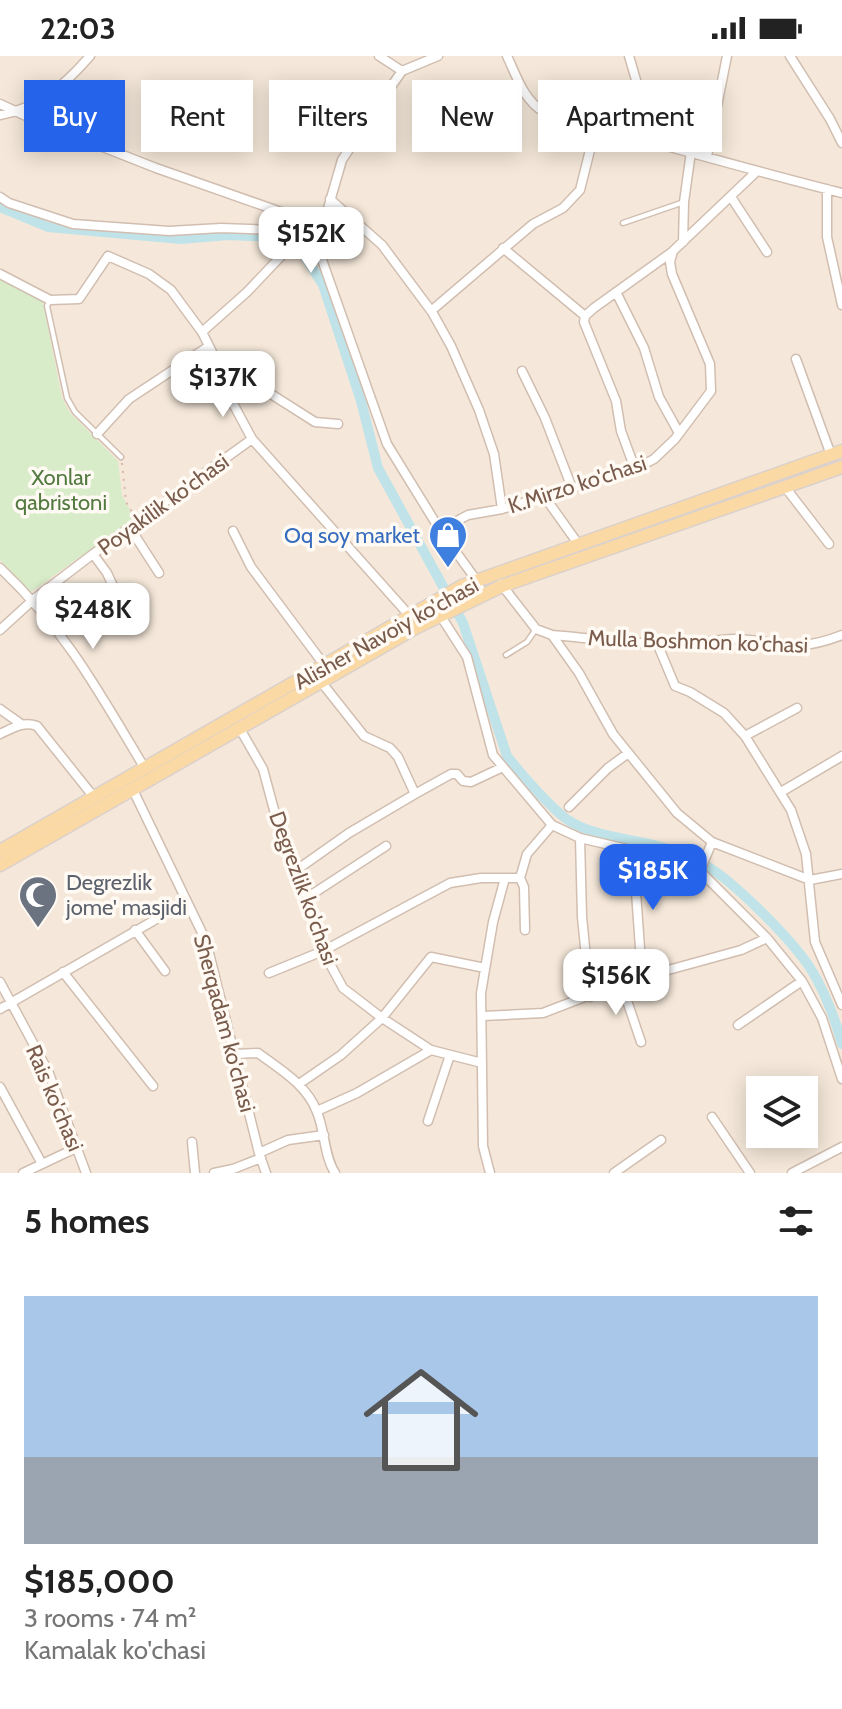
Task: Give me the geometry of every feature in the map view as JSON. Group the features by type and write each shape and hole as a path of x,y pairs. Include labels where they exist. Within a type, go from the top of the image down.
{"main road":[{"name":"Alisher Navoiy ko'chasi","path":"0,865 442,613 482,594 500,580 579,545 837,453"},
{"name":"Alisher Navoiy ko'chasi","path":"0,851 462,586 477,581 500,580 842,467"}],"street":[{"path":"0,115 45,99 73,76 90,56"},
{"path":"379,56 402,71"},
{"path":"312,246 322,229 342,160 402,71 438,56"},
{"path":"507,56 530,101 538,107"},
{"path":"629,56 636,80"},
{"path":"707,156 727,56"},
{"path":"790,56 842,143"},
{"path":"0,104 156,168 284,213 321,257 387,444 440,530 477,581 482,594"},
{"path":"431,311 533,224 563,208 580,190 590,152"},
{"path":"683,242 684,202 691,152 842,193"},
{"path":"585,316 673,251 756,172"},
{"path":"827,189 827,237 842,305"},
{"path":"0,197 9,203 73,224 169,231 221,228 301,234"},
{"path":"731,197 767,252"},
{"path":"330,199 382,245 431,311 451,346 494,454 502,509"},
{"path":"202,332 247,292 301,234"},
{"path":"503,248 585,316 586,329 616,401 621,431 635,469"},
{"name":"K.Mirzo ko'chasi","path":"440,530 468,515 502,509 635,469 654,459 679,433 711,391 712,379 710,364 672,274 670,262 673,251"},
{"path":"0,274 50,300 79,299 108,256 149,274 171,290 202,332 229,396 252,439 409,615"},
{"path":"616,292 644,348 659,397 679,433"},
{"path":"97,434 129,399 209,346"},
{"path":"796,359 837,453"},
{"path":"220,371 249,380 315,422 338,424"},
{"path":"522,371 545,418 572,488"},
{"name":"Poyakilik ko'chasi","path":"0,630 34,599 93,554 252,439"},
{"path":"785,487 829,544"},
{"path":"544,496 579,545"},
{"path":"134,525 159,573"},
{"path":"233,531 251,567 325,666"},
{"path":"93,554 107,573 122,606"},
{"path":"0,568 34,599 78,656 144,767"},
{"path":"500,580 536,629"},
{"path":"442,613 467,657 493,755 552,825 580,838 674,860 700,871 767,938 802,981 822,1018 842,1079"},
{"name":"Mulla Boshmon ko'chasi","path":"536,629 552,635 691,644 737,639 793,646 818,644 842,635"},
{"path":"552,635 579,673 627,754 677,813 712,842 810,880 842,874"},
{"path":"657,643 675,686 724,713 745,736 791,810 806,854 815,942 842,1005"},
{"path":"322,683 364,736 390,748 398,757 415,794"},
{"path":"745,736 797,708"},
{"path":"0,709 21,724"},
{"path":"0,734 21,724 37,726 93,796"},
{"name":"Degrezlik ko'chasi","path":"240,729 263,769 280,832 298,869 323,951 343,988 431,1050 482,1063"},
{"path":"569,807 608,768 627,754"},
{"path":"781,792 842,756"},
{"path":"298,869 349,833 451,774 471,782 503,767"},
{"name":"Sherqadam ko'chasi","path":"133,790 206,941 266,1173"},
{"path":"525,930 524,887 520,878 527,854 552,825"},
{"path":"580,838 582,917 590,997"},
{"path":"700,871 712,842"},
{"path":"308,897 386,846"},
{"path":"633,850 642,976"},
{"path":"269,973 323,951 450,883 481,878 520,878"},
{"path":"490,1173 483,1146 481,993 498,898 505,878"},
{"path":"0,1009 186,902"},
{"path":"135,930 165,971"},
{"path":"483,1016 543,1013 621,983 741,950 767,938"},
{"path":"299,1084 341,1055 382,1018 431,957 485,968"},
{"path":"63,972 153,1086"},
{"path":"738,1025 802,981"},
{"name":"Rais ko'chasi","path":"0,982 48,1071 86,1173"},
{"path":"621,983 641,1042"},
{"path":"317,1111 357,1093 431,1050"},
{"path":"236,1054 258,1053 299,1084 317,1111 330,1165 335,1173"},
{"path":"428,1121 450,1055"},
{"path":"0,1087 41,1162"},
{"path":"712,1117 750,1173"},
{"path":"214,1173 260,1156 288,1140 324,1135"},
{"path":"614,1173 661,1140"},
{"path":"192,1142 195,1173"},
{"path":"792,1173 842,1147"},
{"path":"23,1173 76,1148"}],"lane":[{"path":"623,223 684,202"},
{"path":"50,300 47,306 67,398 75,412 121,457"},
{"path":"506,655 527,642 536,629"}],"path":[{"path":"121,457 126,502 134,525"}],"shaded area":[{"path":"0,56 842,56 842,1173 0,1173"}],"green space":[{"name":"Xonlar qabristoni","path":"0,275 42,298 62,398 70,413 118,461 122,495 134,518 31,592 0,560"}],"waterway":[{"path":"0,207 48,227 181,239 228,235 277,237 303,253 323,285 361,401 378,468 463,623 507,756 528,782 571,822 605,835 669,850 699,862 727,881 777,928 803,959 826,998 842,1044"}],"place":[{"name":"Oq soy market","path":"448,569"},
{"name":"Degrezlik jome' masjidi","path":"38,929"}]}
